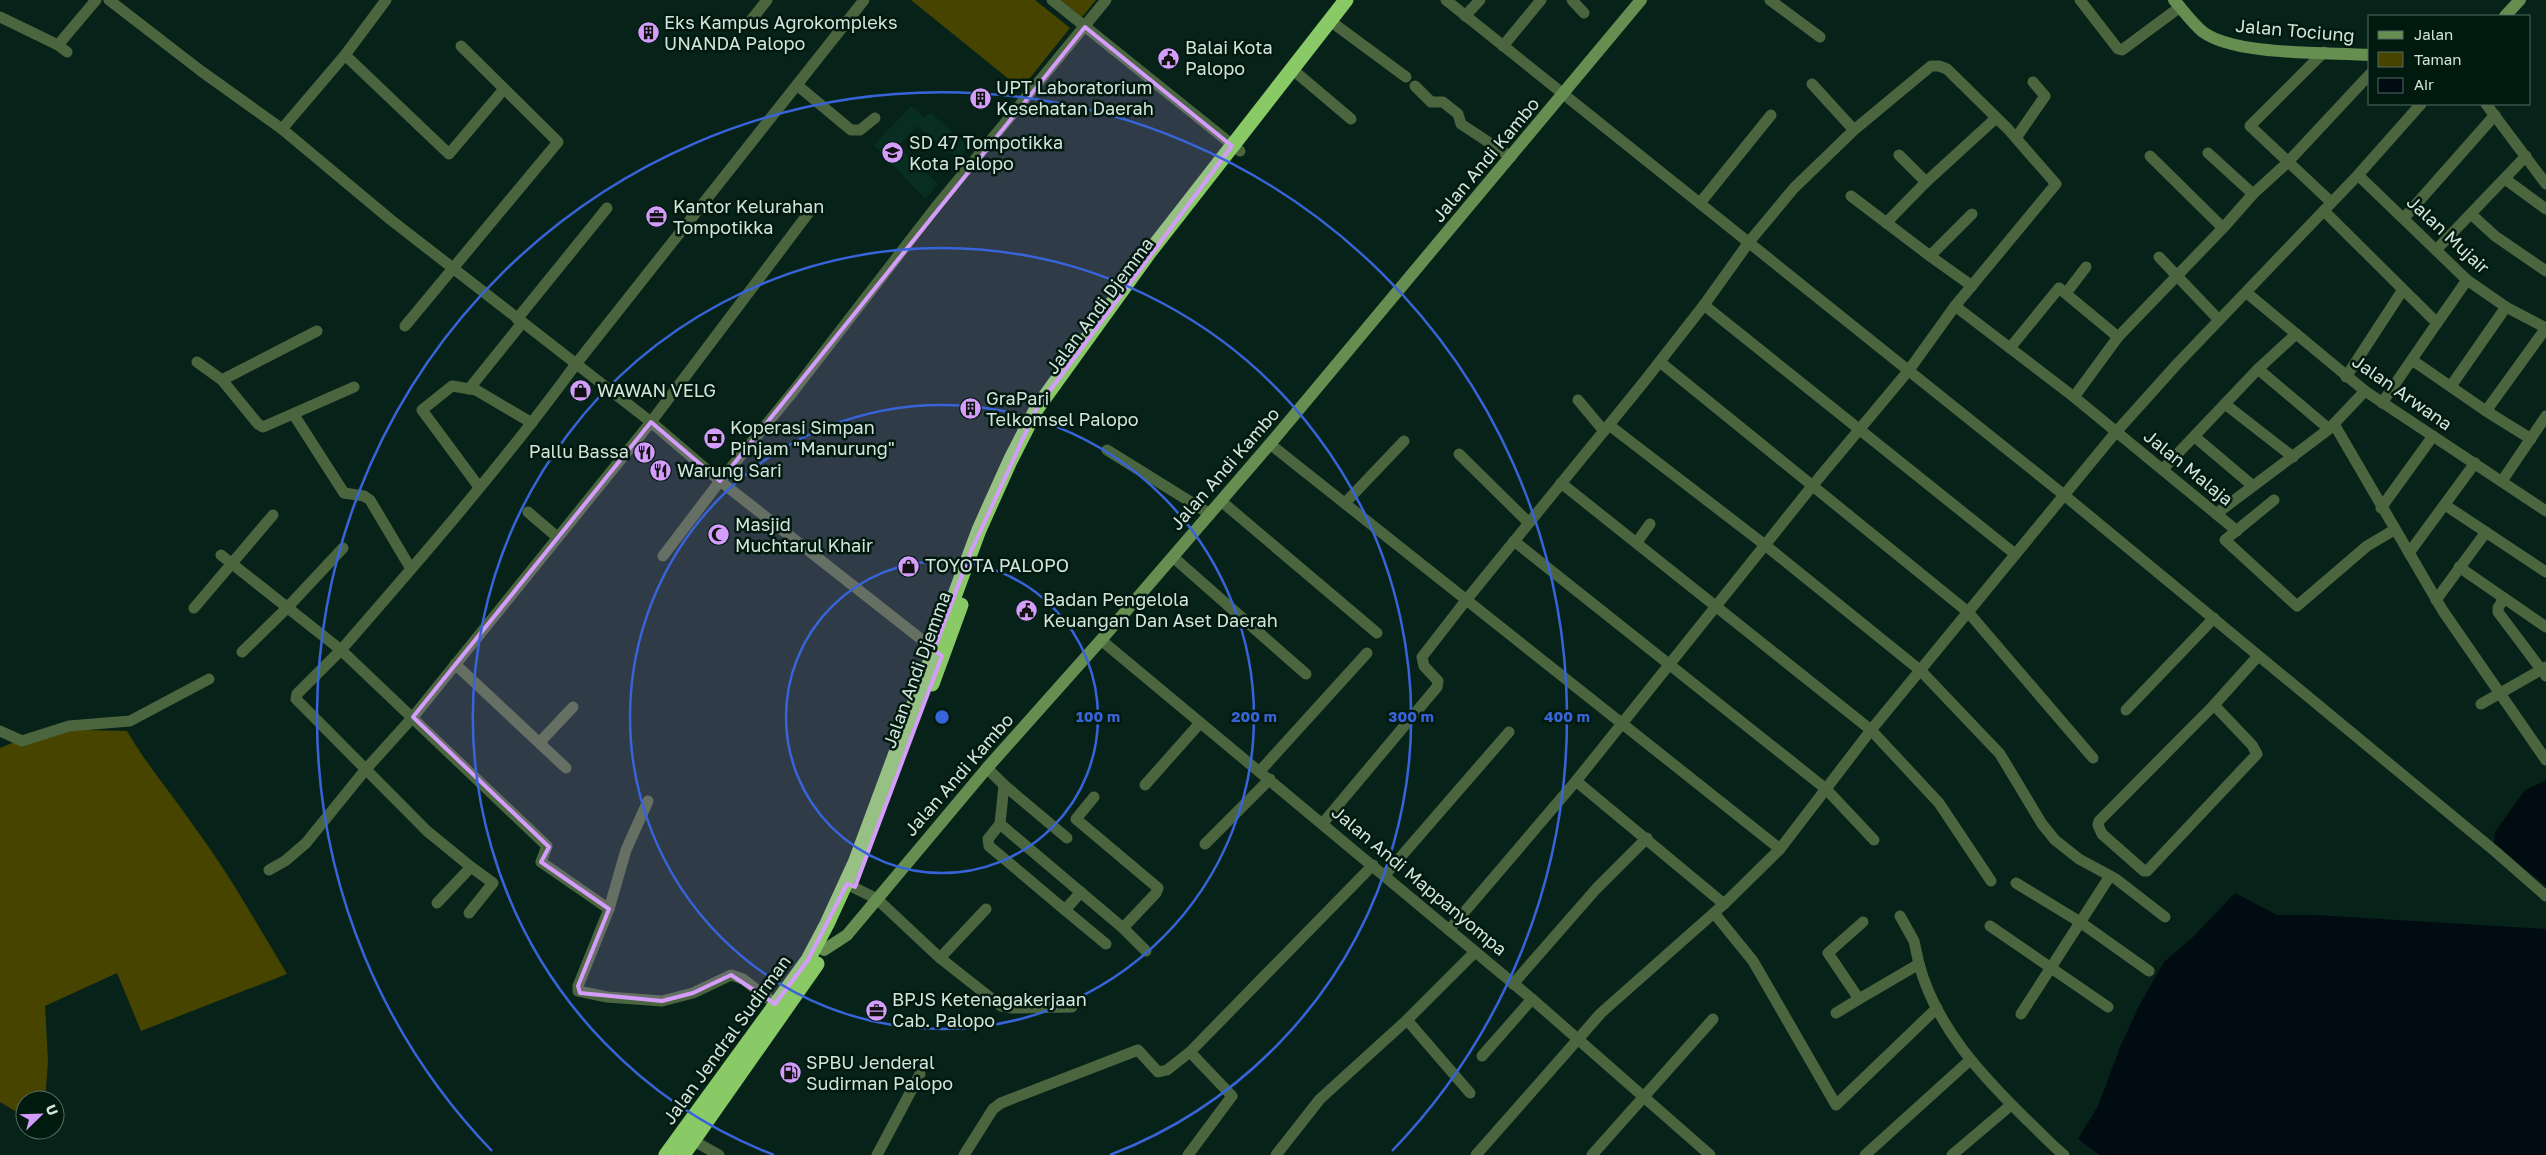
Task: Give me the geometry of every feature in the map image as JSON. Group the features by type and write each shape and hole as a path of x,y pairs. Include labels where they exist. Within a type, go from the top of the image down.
{"highway":[{"name":"Jalan Andi Djemma","path":"820,948 851,885 938,653 979,555 1019,464 1046,412 1075,368 1346,0"},
{"name":"Jalan Andi Djemma","path":"1236,149 1299,75 1358,0"},
{"name":"Jalan Jendral Sudirman","path":"666,1155 775,1004 820,948"},
{"name":"Jalan Jendral Sudirman","path":"683,1155 798,992 820,948"}],"street":[{"path":"0,17 63,48 96,0"},
{"path":"109,0 201,71 282,129 453,270 651,422 720,481 938,653"},
{"path":"282,129 345,55 386,0"},
{"path":"748,23 767,0"},
{"path":"469,913 493,883 427,831 296,699 297,694 340,650 411,570 532,424 576,364 864,0"},
{"path":"1052,0 1236,149"},
{"path":"663,556 935,208 1106,0"},
{"path":"1446,0 2064,494 2496,852 2546,896"},
{"path":"1465,16 1480,0"},
{"path":"1503,46 1541,0"},
{"path":"1572,0 1584,13"},
{"name":"Jalan Andi Kambo","path":"820,948 847,936 987,768 1101,640 1270,444 1641,0"},
{"path":"1770,0 1820,37"},
{"path":"2080,0 2118,49 2122,50 2177,3"},
{"path":"2506,15 2520,0"},
{"name":"Jalan Tociung","path":"2177,3 2202,31 2216,39 2232,44 2256,49 2368,55"},
{"path":"1337,26 1406,77"},
{"path":"405,326 558,142 461,46"},
{"path":"2324,52 2250,125 2328,207 2402,291 2437,323"},
{"path":"345,55 449,154 504,89"},
{"path":"1323,823 1437,686 1438,681 1424,666 1422,657 1466,599 1660,362 1749,242 1801,180 1854,130 1934,65 1947,69 2016,138 2056,184 1955,306 1909,370 1716,605 1576,781 1449,930"},
{"path":"1299,75 1351,119"},
{"path":"2074,397 2118,337 2223,228 2253,194 2287,163 2368,76"},
{"path":"2016,138 2046,96 2033,82"},
{"path":"1812,84 1854,130"},
{"path":"797,85 851,130 860,130 875,118"},
{"path":"1415,86 1431,102 1443,102 1455,110 1461,124 1511,157"},
{"path":"1476,1155 1601,1013 1724,904 1780,849 1871,730 2116,432 2219,320 2358,176 2420,105"},
{"path":"2487,105 2546,184"},
{"path":"1700,203 1771,115"},
{"path":"2404,218 2495,115"},
{"path":"1886,223 1926,182 1996,118"},
{"path":"2208,153 2253,194"},
{"path":"1899,155 1926,182"},
{"path":"2150,156 2223,228"},
{"path":"2436,250 2526,156"},
{"name":"Jalan Mujair","path":"2358,176 2467,280 2506,306 2546,328"},
{"path":"2504,178 2546,210"},
{"path":"1852,196 1972,286"},
{"path":"469,389 607,208"},
{"path":"269,870 306,843 366,769 413,717 651,422 810,211"},
{"path":"1930,256 1972,214"},
{"path":"2470,214 2495,236 2546,271"},
{"path":"2159,257 2219,320"},
{"path":"2067,292 2086,267"},
{"path":"2382,403 2467,280"},
{"path":"2010,348 2057,289 2060,288 2118,337"},
{"path":"2346,377 2402,291"},
{"name":"Jalan Arwana","path":"2247,293 2365,391 2545,508"},
{"path":"1704,305 2015,554"},
{"name":"Jalan Malaja","path":"1955,306 2074,397 2237,531"},
{"path":"2451,386 2506,306"},
{"path":"2486,411 2546,328"},
{"path":"222,380 317,331"},
{"path":"2163,469 2258,369 2296,334"},
{"path":"2412,360 2531,440"},
{"path":"198,362 222,380 260,426 267,426 294,415 354,386"},
{"path":"1660,362 1968,612 2093,758"},
{"path":"2258,369 2332,427 2436,600 2546,760"},
{"path":"479,487 422,411 452,386 476,390 532,424"},
{"path":"2216,514 2332,427 2365,391"},
{"path":"1578,400 1607,428 1765,545 1920,671 2000,754 2042,824 2055,840 2079,858 2110,876 2165,917"},
{"path":"2225,404 2293,457"},
{"path":"294,415 344,493 364,496 370,500 411,570"},
{"path":"2502,481 2546,416"},
{"path":"2381,508 2433,436"},
{"path":"2194,437 2252,486"},
{"path":"1345,503 1404,441"},
{"path":"1270,444 1780,849"},
{"path":"1107,450 1210,514"},
{"path":"1459,454 1529,523"},
{"path":"2409,553 2475,463"},
{"path":"1561,484 1637,542 1871,730 1939,803 1991,881"},
{"path":"2274,500 2226,541 2297,606 2367,546 2394,530"},
{"path":"1221,501 1377,633"},
{"path":"2445,505 2546,572"},
{"path":"528,512 558,537"},
{"path":"194,608 273,515"},
{"path":"1637,542 1650,524"},
{"path":"2436,600 2486,532"},
{"path":"1514,542 1826,789 1874,840"},
{"path":"242,652 286,609 343,548"},
{"path":"221,556 232,562 286,609 340,650 413,717 547,846 541,862 609,909"},
{"path":"1173,557 1306,674"},
{"path":"2459,567 2546,627"},
{"path":"2481,704 2499,693 2545,671 2498,612 2498,608 2504,598"},
{"path":"2126,710 2214,618"},
{"name":"Jalan Andi Mappanyompa","path":"1101,640 1532,999 1708,1154"},
{"path":"1260,771 1367,653"},
{"path":"2214,705 2252,745 2257,754 2147,871 2144,871 2102,834 2098,826 2099,821 2214,705 2258,656"},
{"path":"455,664 566,768"},
{"path":"0,731 22,741 69,726 130,721 208,680"},
{"path":"540,742 573,708"},
{"path":"1145,785 1200,723"},
{"path":"1385,876 1510,732"},
{"path":"987,768 1004,785 1067,838"},
{"path":"1205,844 1270,779"},
{"path":"1576,781 1647,838 1724,904"},
{"path":"1004,785 1000,824 988,839 989,846 1106,944"},
{"path":"1094,797 1076,819 1158,888 1156,893 1123,928"},
{"path":"648,801 626,850 609,909 578,986 580,993 662,1001 693,993 731,975 743,979 775,1004"},
{"path":"1000,824 1123,928 1146,951"},
{"path":"1513,984 1596,889 1647,838"},
{"path":"964,1155 993,1109 1002,1103 1138,1050 1160,1072 1173,1067 1190,1052 1373,865"},
{"path":"437,903 471,867"},
{"path":"2021,1014 2110,876"},
{"path":"2016,883 2080,922 2149,971"},
{"path":"851,885 876,899 940,958 1001,1006 1012,1008 1072,1007"},
{"path":"1065,910 1081,892"},
{"path":"940,958 986,909"},
{"path":"1714,913 1757,968 1836,1105 1937,1008"},
{"path":"1900,916 1914,942 1919,964 1937,1008 1969,1060 2011,1105 2064,1155"},
{"path":"1859,1000 1828,953 1863,922"},
{"path":"1990,926 2108,1007"},
{"path":"1276,1155 1320,1099 1407,1020 1475,952"},
{"path":"1836,1013 1919,964"},
{"path":"1482,1056 1532,999"},
{"path":"1592,1155 1713,1019"},
{"path":"1407,1020 1470,1093"},
{"path":"1188,1155 1232,1096 1190,1052"},
{"path":"1865,1155 1969,1060"},
{"path":"876,1155 920,1074"},
{"path":"1952,1155 2011,1105"},
{"path":"694,1141 719,1155"}],"highlighted area":[{"path":"1085,27 1232,146 1037,408 970,554 934,650 942,656 855,887 847,884 808,960 775,1004 731,975 693,993 662,1001 580,993 578,986 609,909 541,862 549,847 413,717 651,422 720,481"}],"shaded area":[{"name":"SD 47 Tompotikka Kota Palopo","path":"911,106 924,117 931,113 969,147 958,159 917,126 898,146 938,184 925,199 874,145"}],"green space":[{"path":"911,0 1035,0 1070,28 1021,89"},
{"path":"1061,0 1096,0 1082,17"},
{"path":"42,731 127,731 150,767 218,861 287,974 141,1031 117,973 45,1006 48,1061 46,1090 15,1090 15,1111 0,1102 0,748"}],"water":[{"path":"2546,780 2546,886 2494,844 2495,832 2525,790"},
{"path":"2235,893 2277,915 2316,915 2546,929 2546,1155 2100,1155 2078,1139 2098,1106 2121,1045 2140,1004 2164,962 2193,937"}],"place":[{"name":"Eks Kampus Agrokompleks UNANDA Palopo","path":"648,33"},
{"name":"Balai Kota Palopo","path":"1169,58"},
{"name":"UPT Laboratorium Kesehatan Daerah","path":"980,98"},
{"name":"SD 47 Tompotikka Kota Palopo","path":"893,153"},
{"name":"Kantor Kelurahan Tompotikka","path":"657,217"},
{"name":"WAWAN VELG","path":"581,391"},
{"name":"GraPari Telkomsel Palopo","path":"970,409"},
{"name":"Koperasi Simpan Pinjam \"Manurung\"","path":"714,438"},
{"name":"Pallu Bassa","path":"645,452"},
{"name":"Warung Sari","path":"661,471"},
{"name":"Masjid Muchtarul Khair","path":"719,535"},
{"name":"TOYOTA PALOPO","path":"909,566"},
{"name":"Badan Pengelola Keuangan Dan Aset Daerah","path":"1027,610"},
{"name":"BPJS Ketenagakerjaan Cab. Palopo","path":"876,1010"},
{"name":"SPBU Jenderal Sudirman Palopo","path":"790,1073"}]}
